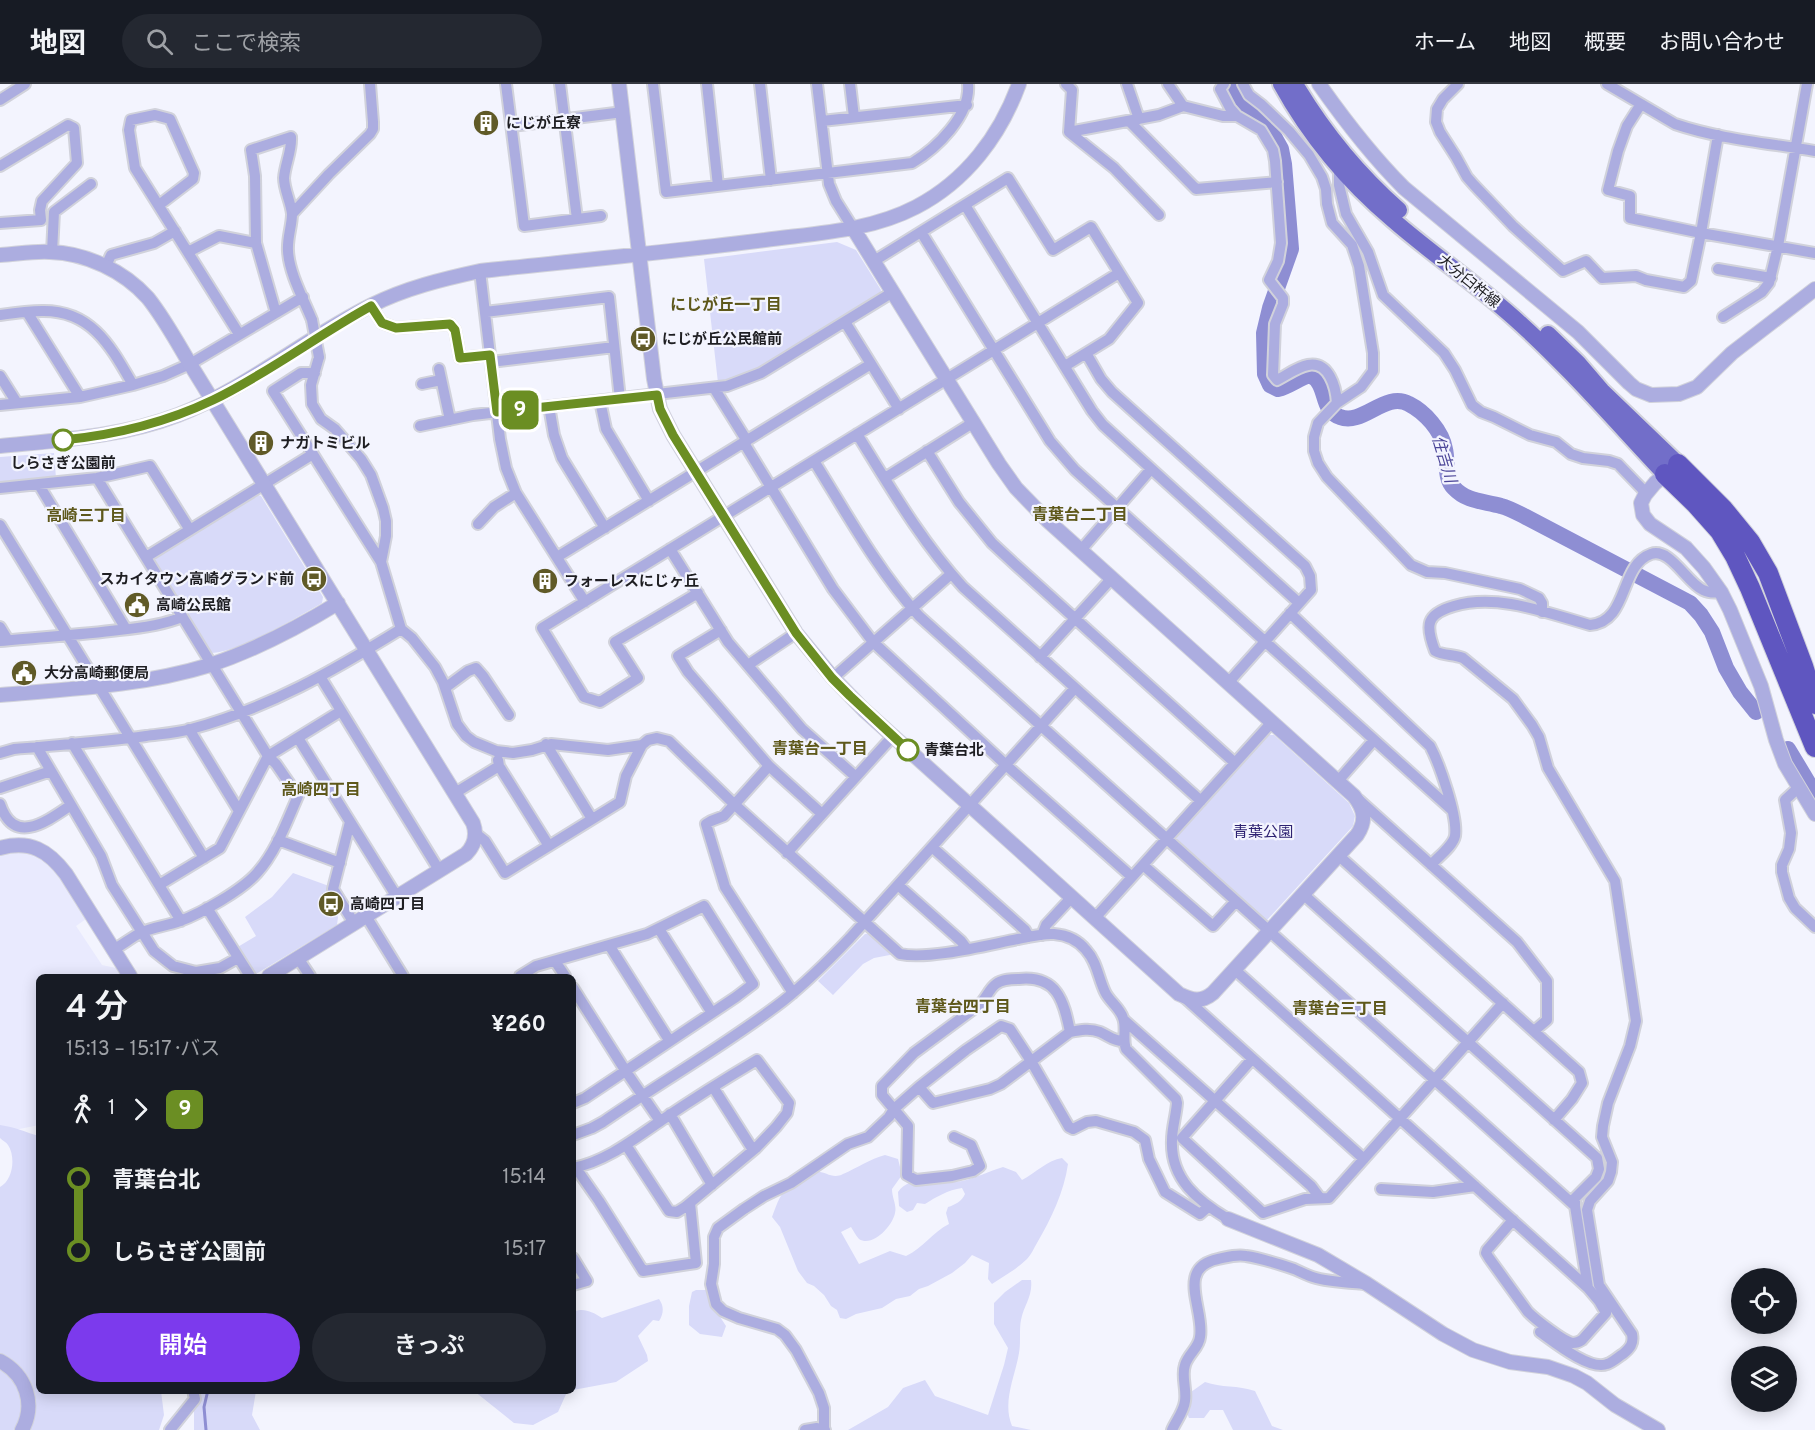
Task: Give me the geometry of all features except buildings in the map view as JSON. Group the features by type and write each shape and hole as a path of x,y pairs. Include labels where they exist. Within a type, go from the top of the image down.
{"highway":[{"path":"1672,469 1696,504 1720,531 1735,556 1808,710 1815,740"},
{"path":"1808,710 1815,747"}],"main road":[{"name":"大分臼杵線","path":"1281,84 1299,116 1342,161 1552,338 1578,363 1672,469"},
{"name":"大分臼杵線","path":"1295,84 1325,128 1342,161"}],"street":[{"path":"0,100 25,84"},
{"path":"292,214 373,129 370,84"},
{"path":"506,84 524,226 601,216"},
{"path":"560,84 577,219"},
{"path":"619,84 657,395 666,422 796,633 832,678 864,710 1364,1160"},
{"path":"653,84 666,192 912,163 941,141 966,105 969,95 968,84"},
{"path":"706,84 718,186"},
{"path":"760,84 771,180"},
{"path":"817,84 832,193 1016,488 1081,550 1517,942 1547,981 1547,1020 1534,1031"},
{"path":"850,84 854,117"},
{"path":"0,446 122,432 179,414 212,400 371,306 416,287 480,271 853,228 880,222 929,200 955,181 977,159 992,139 1005,117 1019,84"},
{"path":"1066,84 1072,90 1069,132"},
{"path":"1127,84 1134,120 1196,189 1277,182"},
{"path":"1168,84 1183,106"},
{"path":"1223,84 1220,89 1230,108 1237,116 1261,130 1273,150 1281,243 1278,261 1269,280 1283,298 1273,337 1274,375 1277,380 1302,366 1311,364 1322,366 1333,381 1336,404"},
{"path":"1243,84 1249,95 1289,131 1318,170 1326,189 1332,223 1352,246 1359,266 1373,353 1373,371 1361,387 1336,404 1318,423 1314,437 1314,451 1318,463 1327,477 1411,565 1427,572 1445,573 1520,589 1539,598 1542,603 1542,612"},
{"path":"1319,84 1353,130 1404,188 1571,325 1629,383 1643,393 1660,396 1679,394 1697,387 1732,353 1815,289"},
{"path":"1458,84 1443,99 1437,109 1436,122 1440,132 1474,185 1513,226 1563,271 1586,261 1602,278 1636,276 1684,287 1690,281 1701,233 1718,135"},
{"path":"1607,84 1675,124 1718,135 1815,151"},
{"path":"1723,317 1762,292 1771,278 1806,84"},
{"path":"1641,104 1624,134 1608,190 1630,196 1629,218 1815,253"},
{"path":"822,121 966,105"},
{"path":"1069,132 1159,115 1183,106 1223,116 1237,116"},
{"path":"512,126 623,112"},
{"path":"159,205 193,179 194,173 170,118 155,115 131,120 129,130 135,168 240,334"},
{"path":"0,166 68,125 74,128 77,163 42,201 41,220 0,223"},
{"path":"1069,132 1114,168 1159,214"},
{"path":"276,313 256,243 255,176 251,150 291,137 292,147 284,175 292,214 288,238 288,258 312,320 319,357 310,394 312,404 321,419 334,429 367,467 384,508 386,528 381,562"},
{"path":"1342,161 1339,185 1346,214 1368,252 1383,295 1444,353 1472,405 1480,412 1530,435 1556,442 1571,454 1583,458 1610,461 1618,465 1646,493"},
{"path":"874,261 1008,178 1053,250 1091,227 1138,303 1109,339 1065,366"},
{"path":"52,252 54,212 91,184"},
{"path":"965,205 1103,425 1299,603"},
{"path":"106,266 111,255 154,243 175,231"},
{"path":"921,232 1050,441 1061,455 1452,810"},
{"path":"188,252 219,236 256,243"},
{"path":"0,255 52,252 75,255 106,266 134,285 148,299 472,819 476,833 470,850 272,974"},
{"path":"1718,269 1771,278"},
{"path":"480,271 506,468 516,493 585,602"},
{"path":"698,593 615,642 638,678 600,702 584,697 542,628 1119,273"},
{"path":"420,426 473,415 714,388 740,382 761,373 893,292"},
{"path":"0,405 80,397 163,376 190,364 303,297"},
{"path":"485,312 609,297 620,399"},
{"path":"371,306 382,323 396,328 450,324 455,330 460,358 490,359 614,347"},
{"path":"27,312 80,397"},
{"path":"0,315 54,312 68,315 93,328 112,349 133,385"},
{"path":"845,322 899,409"},
{"path":"1086,353 1101,379 1112,392 1305,566 1310,576 1311,590 1228,682"},
{"path":"557,557 871,364"},
{"path":"315,373 301,373 273,391 381,562 401,629 430,659 440,675 454,716 462,731 474,742 496,751 513,753 532,750 546,744 608,750 642,744 657,738 669,741 787,853 900,954 920,955 949,952 1042,935 1061,935 1076,940 1094,962 1108,997 1124,1020 1311,1186 1320,1198"},
{"path":"422,384 440,375 450,420"},
{"path":"0,376 17,403"},
{"path":"714,388 833,589 873,642 1132,878"},
{"path":"600,401 609,436 649,501"},
{"path":"549,406 554,435 562,458 604,528"},
{"path":"885,478 974,422"},
{"path":"857,434 919,533 951,574 975,599 1201,801"},
{"path":"927,451 959,502 992,543 1235,763"},
{"path":"146,557 313,454"},
{"path":"814,461 869,550 912,608 1575,1206"},
{"path":"0,488 97,478 150,466 190,530"},
{"path":"1081,550 1151,469"},
{"path":"1672,469 1646,493 1641,506 1644,518 1686,548 1721,592 1761,686 1780,752 1798,788 1815,814"},
{"path":"97,478 268,756 298,796 278,840 257,873 243,885 207,908 181,921 141,933 113,950"},
{"path":"39,485 126,629"},
{"path":"478,524 494,507 516,493"},
{"path":"0,525 204,858"},
{"path":"670,549 728,642 802,729 856,777"},
{"path":"1540,1332 1580,1358 1601,1365 1609,1364 1623,1353 1634,1339 1599,1285 1587,1210 1590,1200 1604,1186 1611,1172 1612,1162 1602,1137 1603,1126 1608,1103 1630,1046 1636,1021 1615,881 1548,768 1539,737 1532,725 1513,699 1463,658 1453,654 1443,655 1435,651 1430,639 1429,626 1434,614 1467,602 1507,603 1590,625 1600,625 1612,616 1635,568 1644,558 1653,553 1663,555 1673,561 1701,589 1714,593 1721,592"},
{"path":"832,678 951,574"},
{"path":"1040,657 1112,578"},
{"path":"0,695 153,679 212,664 271,641 338,603"},
{"path":"1290,614 1430,746 1437,759 1452,810 1455,835 1453,842 1431,865"},
{"path":"0,627 4,641 126,629 182,617"},
{"path":"0,753 14,749 130,738 189,729 242,712 321,678 401,629"},
{"path":"721,630 678,656 688,672 769,766 822,814"},
{"path":"748,665 796,633"},
{"path":"445,688 468,671 476,668 509,715"},
{"path":"321,678 439,870"},
{"path":"576,1134 603,1122 745,1028 793,993 830,959 1075,688"},
{"path":"159,885 220,848 268,756 341,711"},
{"path":"1095,918 1272,722"},
{"path":"189,729 239,811"},
{"path":"787,853 893,736"},
{"path":"298,738 396,897"},
{"path":"1338,781 1374,740"},
{"path":"72,743 181,921"},
{"path":"546,744 592,819"},
{"path":"476,833 485,842 505,873 620,802 626,776 642,744"},
{"path":"37,747 101,856 112,885 154,951 181,969 196,972 225,966 238,958"},
{"path":"496,751 499,766 549,846"},
{"path":"456,793 499,766"},
{"path":"769,766 724,816 706,824 725,887 793,993"},
{"path":"0,788 51,771"},
{"path":"1798,788 1785,801 1791,833 1782,872 1789,898 1795,908 1815,927"},
{"path":"1354,796 1364,813 1357,835"},
{"path":"0,804 7,820 25,828 47,821 71,805"},
{"path":"1198,1010 1375,814"},
{"path":"350,822 333,889 360,919 401,974"},
{"path":"278,840 340,863"},
{"path":"0,848 15,845 30,846 41,850 53,859 66,874 128,974"},
{"path":"932,847 1025,930 1029,937"},
{"path":"1338,855 1579,1072 1582,1083 1554,1120"},
{"path":"1143,865 1213,926 1236,901"},
{"path":"898,885 967,949"},
{"path":"1303,894 1597,1158 1599,1169 1596,1177 1575,1198 1588,1288"},
{"path":"1042,935 1046,925 1072,897"},
{"path":"523,974 536,966 659,929 704,906 753,984 576,1101"},
{"path":"207,908 249,974"},
{"path":"659,929 712,1013"},
{"path":"609,945 669,1040"},
{"path":"298,958 309,974"},
{"path":"555,961 564,974"},
{"path":"1234,969 1401,1119 1513,1220 1588,1288 1599,1300 1606,1313 1582,1340 1569,1342 1536,1320 1486,1253 1513,1220"},
{"path":"954,1137 971,1145 980,1166 962,1174 916,1180 907,1175 908,1126 881,1091 882,1086 892,1074 914,1053 979,1005 997,983 1016,979 1033,978 1052,986 1062,1000 1070,1032"},
{"path":"576,993 642,1095 665,1118 698,1160 712,1185"},
{"path":"1179,994 1198,1000 1205,999 1213,993"},
{"path":"1252,1059 1182,1138 1263,1213 1305,1198 1329,1198 1503,1003"},
{"path":"1124,1020 1123,1041 1128,1052 1176,1099 1177,1109 1172,1139 1174,1164 1185,1186 1208,1207 1228,1219 1307,1250 1367,1284 1467,1347 1510,1362 1548,1367 1565,1372 1587,1383 1615,1405 1658,1430"},
{"path":"805,1430 817,1428 825,1430 824,1408 819,1393 796,1350 785,1335 777,1329 739,1318 723,1311 716,1304 711,1284 714,1237 718,1228 764,1196 790,1183 848,1144 868,1137 919,1087 1001,1026 1010,1029 1069,1127 1073,1129 1087,1122 1096,1121 1134,1132 1145,1140 1149,1160 1165,1192 1200,1214 1208,1207"},
{"path":"919,1087 933,1103 990,1089 1001,1084 1070,1032 1093,1030 1112,1040 1123,1041"},
{"path":"576,1167 604,1158 626,1145 713,1086 757,1060 789,1103 787,1113 776,1128 712,1185 677,1212 669,1211 626,1145"},
{"path":"713,1086 753,1150"},
{"path":"576,1171 599,1200 643,1271 696,1263 690,1203"},
{"path":"1381,1189 1433,1192 1475,1186"},
{"path":"1172,1430 1185,1404 1185,1362 1198,1345 1200,1336 1201,1324 1194,1286 1197,1274 1204,1265 1211,1260 1248,1256 1313,1278 1367,1284"},
{"path":"576,1263 587,1281 576,1284"},
{"path":"0,1361 17,1374 27,1392 29,1410 22,1430"},
{"path":"170,1430 195,1399 194,1394"}],"shaded area":[{"path":"14,851 31,853 43,859 56,871 86,919 76,926 102,965 116,968 120,974 36,974 36,1126 0,1133 0,855"}],"green space":[{"path":"837,242 856,250 881,290 880,295 760,369 718,383 704,259"},
{"path":"54,453 56,478 0,483 0,457"},
{"path":"255,494 261,496 323,597 322,603 249,642 219,652 208,653 153,562 155,557"},
{"name":"青葉公園","path":"1268,735 1274,735 1349,803 1355,816 1353,826 1267,920 1262,920 1176,842 1176,836"},
{"path":"293,873 329,886 325,898 338,917 337,925 256,974 251,972 236,948 256,936 245,917 272,897"},
{"path":"865,934 872,934 895,954 874,958 863,964 833,995 818,981"},
{"path":"0,1125 36,1135 36,1394 161,1394 164,1415 159,1430 0,1430 0,1187 10,1174 12,1156 8,1145 0,1138"},
{"path":"885,1155 898,1159 902,1175 892,1189 895,1210 893,1218 882,1234 870,1240 859,1239 851,1227 841,1232 859,1264 890,1251 906,1256 912,1253 949,1224 946,1213 948,1207 962,1199 965,1194 962,1188 952,1190 925,1204 917,1203 913,1210 907,1212 899,1206 898,1192 904,1186 919,1181 962,1181 1003,1167 1016,1172 1022,1180 1057,1159 1062,1158 1068,1164 1052,1215 1028,1257 1019,1266 992,1284 988,1279 989,1263 972,1255 952,1273 919,1289 910,1296 896,1299 882,1308 856,1314 846,1319 840,1318 837,1310 831,1306 824,1295 807,1283 798,1271 780,1227 772,1217 783,1194 814,1173 839,1176"},
{"path":"1022,1280 1031,1280 1030,1296 1021,1320 1019,1353 1008,1408 1012,1426 1031,1430 848,1430 888,1407 903,1388 925,1380 935,1396 988,1415 1008,1348 994,1324 994,1303"},
{"path":"706,1290 709,1300 726,1326 722,1337 700,1334 689,1325 689,1306 692,1292"},
{"path":"659,1299 662,1304 663,1310 659,1321 653,1320 638,1336 648,1361 616,1382 576,1389 576,1311 588,1311 602,1318"},
{"path":"1205,1382 1255,1391 1272,1426 1283,1430 1233,1430 1223,1410 1210,1410 1204,1418 1189,1418 1187,1413 1191,1392"},
{"path":"200,1394 256,1394 252,1415 260,1430 194,1430 194,1406"},
{"path":"478,1394 566,1394 558,1412 533,1425 514,1423"}],"waterway":[{"name":"住吉川","path":"1229,84 1239,104 1267,124 1281,149 1284,164 1291,249 1270,308 1264,333 1265,374 1270,385 1278,389 1310,375 1320,384 1329,409 1340,417 1357,417 1391,402 1400,401 1415,407 1427,417 1440,436 1445,449 1449,480 1459,493 1470,499 1513,511 1690,603 1712,632 1726,668 1740,692 1756,712"},
{"name":"住吉川","path":"1788,749 1815,794"},
{"path":"206,1430 204,1407 207,1394"}],"bus line":[{"name":"9","path":"63,440 105,435 146,426 212,400 231,391 351,316 371,306 382,323 396,328 450,324 455,330 460,358 490,355 497,412 657,395 660,409 673,435 796,633 832,678 908,750"}],"place":[{"name":"にじが丘寮","path":"486,123"},
{"name":"にじが丘公民館前","path":"643,339"},
{"name":"しらさぎ公園前","path":"63,440"},
{"name":"ナガトミビル","path":"261,443"},
{"name":"スカイタウン高崎グランド前","path":"314,579"},
{"name":"フォーレスにじヶ丘","path":"545,581"},
{"name":"高崎公民館","path":"137,605"},
{"name":"大分高崎郵便局","path":"24,673"},
{"name":"青葉台北","path":"908,750"},
{"name":"高崎四丁目","path":"331,904"}],"district":[{"name":"にじが丘一丁目","path":"726,304"},
{"name":"青葉台二丁目","path":"1080,514"},
{"name":"高崎三丁目","path":"86,515"},
{"name":"青葉台一丁目","path":"820,748"},
{"name":"高崎四丁目","path":"321,789"},
{"name":"青葉台四丁目","path":"963,1006"},
{"name":"青葉台三丁目","path":"1340,1008"}]}
